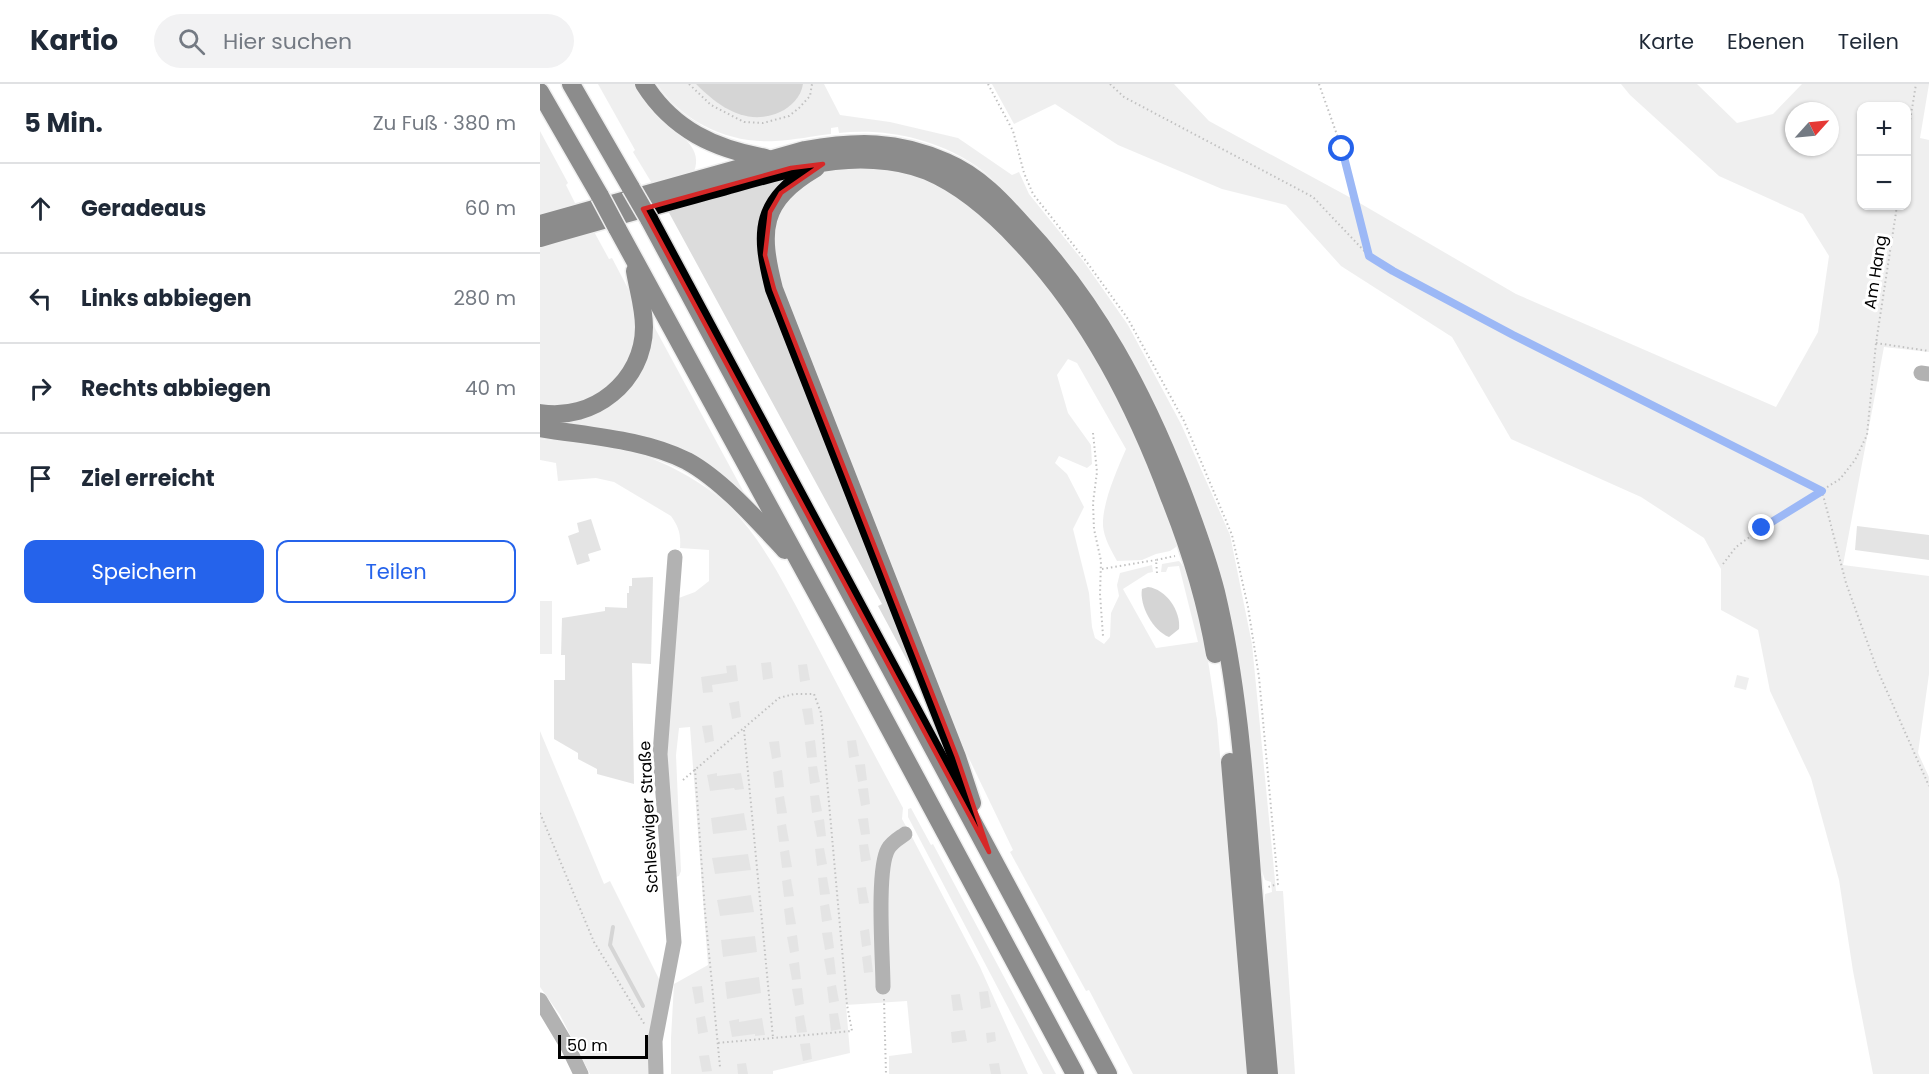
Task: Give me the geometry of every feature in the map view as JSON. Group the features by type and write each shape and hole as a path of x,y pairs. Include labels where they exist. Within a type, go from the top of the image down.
{"highway":[{"path":"571,84 646,214 1108,1074"},
{"path":"644,84 673,119 698,137 723,149 771,159"},
{"path":"540,92 600,196 1075,1074"},
{"path":"540,224 771,159 839,144 881,143 913,149 948,162 978,180 1045,248 1101,324 1155,424 1190,511 1215,591 1238,718 1269,1074"},
{"path":"540,237 646,214 791,168 871,159 924,170 958,188 982,206 1032,255 1088,330 1113,371 1150,447 1190,553 1206,609 1228,736 1256,1074"},
{"path":"823,164 800,177 782,194 770,212 765,233 765,255 774,289 953,747 989,852"},
{"path":"540,413 554,416 592,407 609,397 626,381 638,360 644,327 643,310 630,252"},
{"path":"540,428 650,447 687,462 743,506 801,566"}],"street":[{"name":"Schleswiger Straße","path":"656,1074 655,1041 674,942 660,754 675,557"},
{"path":"884,987 882,872 887,851 893,842 905,834"},
{"path":"540,1000 581,1074"}],"path":[{"path":"689,84 711,105 744,122 763,123 789,116 810,96 812,84"},
{"path":"1110,84 1124,97 1313,197 1369,256 1393,271 1513,335 1822,491 1846,583 1861,626 1900,723 1929,786"},
{"path":"1319,84 1342,149 1369,256"},
{"path":"1911,115 1916,84"},
{"name":"Am Hang","path":"1723,564 1736,547 1840,478 1855,460 1867,435 1876,343 1896,210"},
{"path":"1876,343 1929,351"},
{"path":"1093,433 1097,472 1093,503 1094,529 1102,569 1100,594 1103,636"},
{"path":"1102,569 1190,553"},
{"path":"1156,560 1157,573"},
{"path":"683,780 779,699 794,693 813,694 821,713 847,1005 852,1031 717,1042"},
{"path":"744,729 773,1038"},
{"path":"695,769 705,912 720,1067"},
{"path":"540,813 594,942 655,1041"},
{"path":"1266,887 1278,885"},
{"path":"884,987 886,1074"}],"highlighted area":[{"path":"823,164 781,193 770,212 765,255 774,289 957,757 989,852 643,209 791,168"}],"shaded area":[{"path":"598,84 636,84 661,115 692,147 696,160 692,176 653,185"},
{"path":"657,84 824,84 840,115 890,122 958,138 1012,175 1019,172 1029,194 1084,262 1128,325 1181,424 1230,535 1252,644 1276,891 1283,891 1295,1074 1274,1074 1263,930 1265,894 1272,892 1271,882 1265,880 1259,862 1244,720 1162,425 1164,423 1101,313 1063,260 1011,198 985,173 955,154 924,141 907,137 873,132 839,133 838,127 831,128 831,134 790,140 742,139 725,135 694,120 680,110"},
{"path":"696,84 803,84 798,97 788,107 768,116 756,117 745,116 724,107"},
{"path":"992,84 1174,84 1209,121 1351,198 1516,294 1776,407 1818,332 1829,256 1803,214 1719,176 1630,95 1621,84 1697,84 1737,123 1773,114 1802,84 1929,84 1920,138 1929,140 1929,352 1884,347 1843,565 1929,576 1929,674 1918,753 1929,777 1929,1074 1873,1074 1853,971 1839,880 1811,778 1770,691 1758,630 1721,610 1721,569 1704,538 1641,497 1511,439 1452,337 1341,266 1286,205 1222,189 1118,145 1055,104 1014,124"},
{"path":"540,131 568,183 566,185 577,207 540,218"},
{"path":"850,167 895,171 930,180 961,199 982,217 1028,264 1071,321 1108,381 1138,440 1177,543 1176,547 1170,551 1142,560 1117,561 1105,535 1103,517 1111,487 1126,449 1077,363 1068,359 1057,375 1068,413 1091,445 1092,464 1087,468 1059,456 1055,463 1067,474 1084,507 1073,529 1089,593 1095,638 1104,644 1110,637 1111,613 1119,596 1117,585 1120,573 1152,565 1153,572 1123,589 1156,648 1198,642 1179,566 1168,567 1166,572 1161,572 1162,564 1179,561 1193,590 1208,660 1217,719 1247,1074 1133,1074 1089,990 1086,991 1010,852 1013,850 963,746 935,681 774,274 769,247 782,201 815,175"},
{"path":"789,175 759,234 923,690 878,606 882,604 667,209"},
{"path":"592,228 609,259 612,258 634,300 638,327 629,366 590,402 540,409 540,243"},
{"path":"650,319 748,500 724,481 552,423 605,406"},
{"path":"540,439 586,444 646,456 688,476 707,488 745,523 787,589 903,808 902,819 907,828 892,837 886,870 892,851 912,837 980,967 1028,1074 889,1074 889,1056 912,1053 907,1001 846,1005 850,1053 773,1071 773,1074 671,1074 674,984 708,965 690,727 679,728 676,755 681,871 679,876 673,878 663,758 676,599 695,592 709,581 709,550 680,548 679,531 671,516 614,482 596,478 558,481 556,463 540,460"},
{"path":"1148,587 1166,596 1178,615 1179,629 1169,637 1158,629 1145,610 1142,589"},
{"path":"540,601 552,601 552,654 540,654"},
{"path":"1737,675 1749,678 1746,690 1734,687"},
{"path":"540,731 604,884 610,881 661,983 649,1074 590,1074 560,1015 540,987"},
{"path":"911,808 931,845 933,844 1056,1074 1043,1074 908,817 908,809"}],"building":[{"path":"591,519 601,550 588,554 590,561 577,565 568,536 579,532 577,523"},
{"path":"1857,526 1929,535 1929,560 1855,550"},
{"path":"653,577 651,664 632,663 634,784 597,774 597,769 578,759 578,753 554,739 554,680 565,680 565,655 561,655 562,618 605,611 605,607 627,608 627,593 629,593 629,586 632,586 632,578"},
{"path":"771,662 773,678 763,680 761,663"},
{"path":"807,664 810,680 800,682 798,665"},
{"path":"736,665 738,681 712,685 713,692 703,693 701,677 727,673 726,666"},
{"path":"739,701 741,717 732,719 729,703"},
{"path":"812,708 814,724 805,725 802,709"},
{"path":"712,725 714,741 705,743 702,726"},
{"path":"815,740 817,757 807,758 805,742"},
{"path":"856,740 859,756 849,758 847,741"},
{"path":"779,741 781,757 772,759 769,742"},
{"path":"865,764 867,780 858,782 855,765"},
{"path":"817,766 820,782 810,784 808,767"},
{"path":"782,770 784,787 775,788 773,772"},
{"path":"717,773 717,776 741,773 744,789 710,791 707,775"},
{"path":"868,788 870,804 861,806 858,789"},
{"path":"819,795 822,811 812,813 810,796"},
{"path":"784,796 787,813 777,814 775,798"},
{"path":"744,813 747,830 713,834 711,818"},
{"path":"868,818 870,834 861,835 858,819"},
{"path":"824,819 826,836 817,837 814,821"},
{"path":"786,824 789,841 779,842 777,826"},
{"path":"868,844 871,860 861,862 859,845"},
{"path":"824,848 827,864 817,866 815,849"},
{"path":"789,850 792,867 782,868 780,852"},
{"path":"748,854 751,870 715,874 712,858"},
{"path":"827,877 830,894 820,895 818,878"},
{"path":"791,879 794,896 784,897 782,881"},
{"path":"866,887 869,903 859,904 857,888"},
{"path":"751,895 754,912 720,916 717,900"},
{"path":"829,904 832,920 822,922 820,906"},
{"path":"793,907 796,924 786,925 784,909"},
{"path":"869,929 871,945 862,947 860,931"},
{"path":"832,932 834,948 825,950 822,933"},
{"path":"797,935 799,951 790,953 787,937"},
{"path":"755,936 757,952 723,957 721,940"},
{"path":"871,955 873,972 864,973 862,957"},
{"path":"834,957 836,974 827,975 824,959"},
{"path":"799,962 801,979 792,980 789,964"},
{"path":"759,977 761,993 727,999 725,982"},
{"path":"836,985 839,1001 829,1003 827,987"},
{"path":"702,986 704,1002 695,1004 692,987"},
{"path":"802,988 804,1004 795,1006 792,989"},
{"path":"988,991 991,1007 981,1009 979,992"},
{"path":"960,994 963,1010 953,1011 951,995"},
{"path":"838,1013 841,1029 831,1031 829,1014"},
{"path":"804,1015 807,1032 797,1033 795,1017"},
{"path":"705,1016 708,1032 698,1034 696,1018"},
{"path":"762,1018 765,1035 732,1037 729,1021 739,1019 739,1022"},
{"path":"965,1030 967,1041 952,1043 951,1032"},
{"path":"995,1032 996,1041 987,1043 986,1033"},
{"path":"810,1043 812,1059 803,1061 800,1044"},
{"path":"709,1055 712,1071 702,1072 699,1056"},
{"path":"746,1063 748,1074 738,1074 737,1064"},
{"path":"999,1063 1001,1074 991,1074 989,1064"}],"waterway":[{"path":"613,927 610,945 643,1006"}],"route":[{"path":"1342,149 1369,256 1513,335 1822,491 1762,528"}]}
